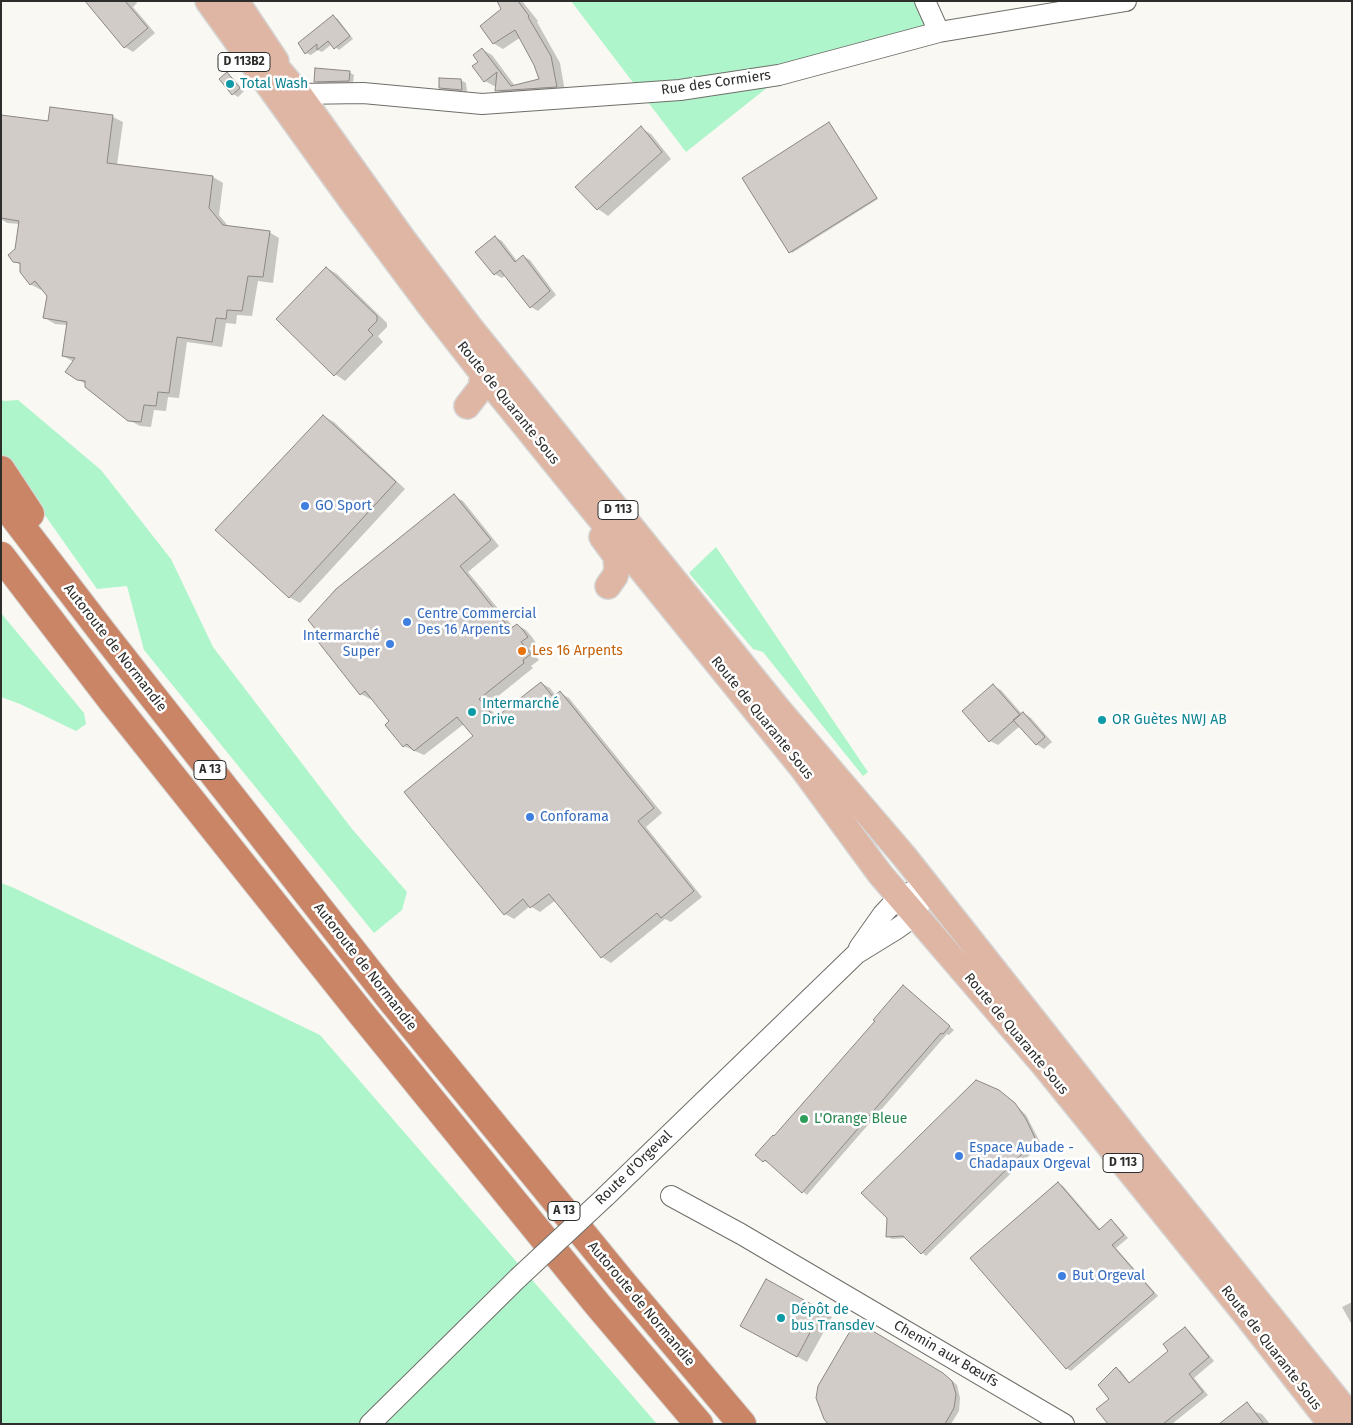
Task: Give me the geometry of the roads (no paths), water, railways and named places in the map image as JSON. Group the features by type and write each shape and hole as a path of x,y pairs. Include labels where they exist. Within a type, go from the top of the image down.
{"highway":[{"path":"1,470 30,512 33,543"},
{"name":"Autoroute de Normandie","path":"1,500 103,634 388,996 623,1283 742,1424"},
{"name":"A 13","path":"1,556 113,702 370,1025 598,1305 699,1424"},
{"path":"1,583 78,680 113,702"}],"main road":[{"name":"D 113B2","path":"193,1 295,121"},
{"name":"Route de Quarante Sous","path":"208,1 430,306 483,374 804,769 880,874 1043,1064 1246,1315 1331,1424"},
{"name":"Route de Quarante Sous","path":"223,1 299,94 408,247 475,334 779,710 889,838 1352,1418"},
{"path":"236,1 299,94"},
{"path":"466,406 481,388 483,374"},
{"path":"605,524 600,533 616,556 617,569 616,576 608,586"}],"street":[{"path":"926,1 939,32"},
{"name":"Rue des Cormiers","path":"299,94 363,93 482,104 680,90 779,75 939,32 1126,1"},
{"path":"320,124 321,110 331,93"},
{"path":"907,907 927,886"},
{"name":"Route d'Orgeval","path":"370,1424 518,1278 856,954 883,914 907,907"},
{"name":"Chemin aux Bœufs","path":"671,1196 741,1234 1064,1424"}],"place":[{"name":"Total Wash","path":"230,84"},
{"name":"GO Sport","path":"305,506"},
{"name":"Centre Commercial Des 16 Arpents","path":"407,622"},
{"name":"Intermarché Super","path":"390,644"},
{"name":"Les 16 Arpents","path":"522,651"},
{"name":"Intermarché Drive","path":"472,712"},
{"name":"OR Guètes NWJ AB","path":"1102,720"},
{"name":"Conforama","path":"530,817"},
{"name":"L'Orange Bleue","path":"804,1119"},
{"name":"Espace Aubade - Chadapaux Orgeval","path":"959,1156"},
{"name":"But Orgeval","path":"1062,1276"},
{"name":"Dépôt de bus Transdev","path":"781,1318"}]}
